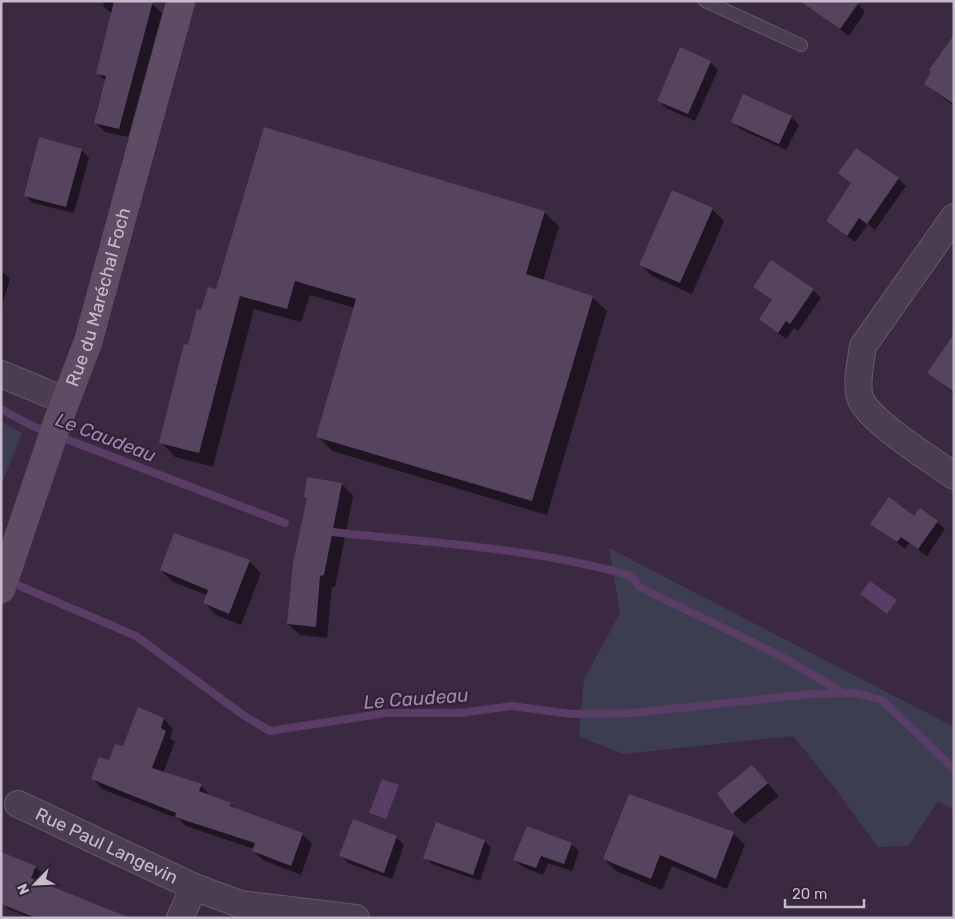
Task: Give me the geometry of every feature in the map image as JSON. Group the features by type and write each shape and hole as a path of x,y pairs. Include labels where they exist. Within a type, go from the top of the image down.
{"main road":[{"name":"Rue du Maréchal Foch","path":"1,589 62,409 88,342 181,1"}],"street":[{"path":"954,217 863,346 859,372 861,399 876,419 954,476"},
{"path":"1,374 62,409"},
{"name":"Rue Paul Langevin","path":"18,804 194,887 240,904 356,918"},
{"name":"Rue Paul Langevin","path":"180,918 194,887"}],"lane":[{"path":"705,1 801,45"}],"shaded area":[{"path":"1,422 22,433 1,486"},
{"path":"609,548 954,727 954,810 938,801 908,846 878,847 835,788 793,736 623,754 579,736 584,679 620,613"},
{"path":"870,581 897,600 887,614 860,594"},
{"path":"382,779 399,785 386,819 369,813"}],"building":[{"path":"114,1 153,1 119,129 94,123 106,76 96,74"},
{"path":"800,1 860,1 840,29"},
{"path":"954,35 954,104 924,84 931,72 929,70"},
{"path":"680,47 711,61 688,114 657,101"},
{"path":"743,94 792,116 779,144 731,122"},
{"path":"264,127 545,211 526,274 593,296 532,501 316,437 356,299 295,281 287,309 240,296 199,453 159,443 184,344 188,345 197,309 201,310 208,287 216,289"},
{"path":"39,137 82,149 66,207 24,196"},
{"path":"856,148 899,178 867,224 859,218 847,236 826,221 851,183 838,173"},
{"path":"672,190 713,208 680,283 639,265"},
{"path":"771,260 814,289 790,324 786,321 778,333 759,319 772,300 753,287"},
{"path":"954,334 954,392 927,373"},
{"path":"307,477 342,483 324,575 320,576 316,627 287,624 293,563 307,498 304,497"},
{"path":"889,497 914,516 920,508 938,521 918,549 901,537 897,542 870,524"},
{"path":"174,533 250,560 229,614 203,603 208,590 160,570"},
{"path":"138,707 164,718 161,728 166,731 152,768 202,784 199,791 231,803 230,806 303,833 291,866 252,851 255,843 175,817 176,813 91,779 99,757 109,760 115,744 123,746"},
{"path":"752,765 768,783 732,814 717,793"},
{"path":"629,794 734,832 716,879 660,855 651,879 603,859"},
{"path":"353,819 397,836 384,873 339,856"},
{"path":"436,822 485,840 473,875 423,858"},
{"path":"527,826 572,843 564,864 541,856 536,868 513,860"},
{"path":"1,852 36,866 31,878 130,918 36,918 1,904"}],"waterway":[{"name":"Le Caudeau","path":"1,409 32,426 285,523"},
{"name":"Le Caudeau","path":"332,532 446,543 521,553 558,559 632,576 639,587 773,652 844,693"},
{"name":"Le Caudeau","path":"8,581 136,636 243,715 270,731 386,713 460,713 512,706 571,714 633,713 811,694 855,693 882,700 954,769"}]}
